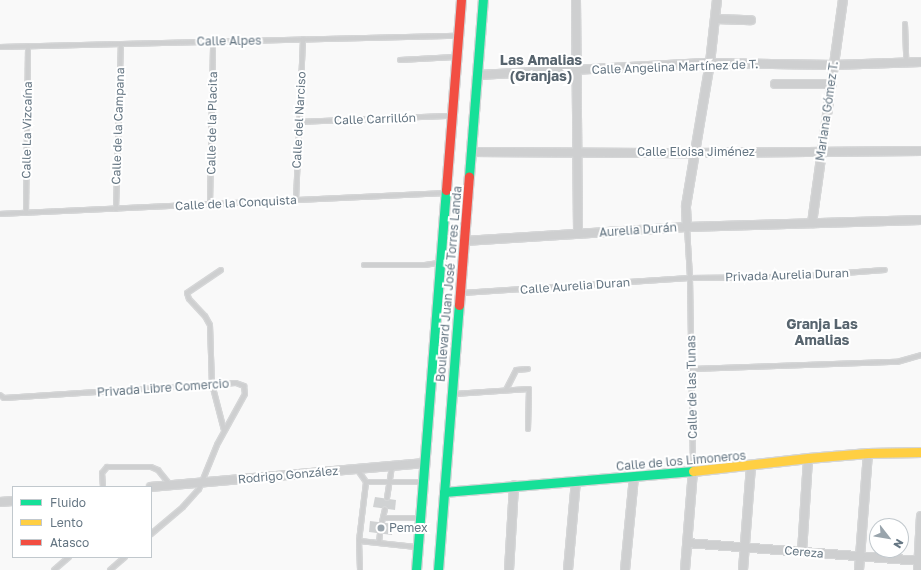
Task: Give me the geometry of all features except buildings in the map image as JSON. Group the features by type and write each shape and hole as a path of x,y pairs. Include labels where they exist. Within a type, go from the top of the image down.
{"main road":[{"name":"Boulevard Juan José Torres Landa","path":"416,570 461,0"},
{"name":"Boulevard Juan José Torres Landa","path":"438,570 484,0"},
{"name":"Calle de los Limoneros","path":"444,492 514,485 634,477 751,466 808,458 868,453 921,452"}],"street":[{"path":"576,0 578,234"},
{"path":"687,227 686,206 710,63 717,0"},
{"name":"Mariana Gómez T.","path":"812,223 843,0"},
{"path":"716,19 751,20"},
{"name":"Calle Angelina Martínez de T.","path":"478,75 710,63 834,65 921,62"},
{"path":"775,84 832,84"},
{"name":"Calle Eloisa Jiménez","path":"472,152 694,153 921,150"},
{"name":"Aurelia Durán","path":"464,241 687,227 921,220"},
{"path":"859,570 868,453"},
{"path":"802,552 808,458"},
{"name":"Rodrigo González","path":"152,487 204,481 424,464"},
{"path":"743,570 746,547 751,466"},
{"name":"Calle de las Tunas","path":"685,570 693,471"},
{"path":"625,570 634,477"},
{"path":"568,570 576,482"},
{"path":"509,570 514,485"},
{"path":"0,502 12,501"},
{"path":"918,570 920,561 921,516"},
{"name":"Cereza","path":"687,542 920,561"}],"lane":[{"path":"906,24 906,63"},
{"name":"Calle Alpes","path":"0,47 458,36"},
{"name":"Calle del Narciso","path":"296,200 303,39"},
{"name":"Calle de la Placita","path":"210,204 213,42"},
{"name":"Calle de la Campana","path":"116,209 121,44"},
{"name":"Calle La Vizcaína","path":"26,213 28,46"},
{"path":"400,60 456,57"},
{"name":"Calle Carrillón","path":"299,122 451,116"},
{"name":"Calle de la Conquista","path":"0,214 445,192"},
{"name":"Calle de las Tunas","path":"687,227 690,278 693,471"},
{"path":"364,265 425,265 440,262"},
{"path":"221,270 187,293 189,299 205,316 210,325 212,384 224,430"},
{"name":"Privada Aurelia Duran","path":"690,278 791,277 885,270"},
{"name":"Calle Aurelia Duran","path":"460,293 690,278"},
{"path":"692,369 897,362 921,355"},
{"path":"506,390 516,370 528,369"},
{"name":"Privada Libre Comercio","path":"0,395 4,398 236,383 244,386 245,394 224,430 212,457 204,481 192,498 152,533"},
{"path":"452,394 529,389 528,429"},
{"path":"387,498 392,466"},
{"path":"103,486 102,472 107,467 151,467 158,470 170,485"},
{"path":"357,469 366,482 359,541 360,570"},
{"path":"366,482 422,482"},
{"path":"385,509 383,520 420,518"},
{"path":"379,543 380,533"},
{"path":"359,541 418,547"},
{"path":"54,570 68,558"},
{"path":"110,570 124,558"}],"traffic: fast":[{"path":"469,176 483,0"},
{"path":"416,570 446,190"},
{"path":"438,570 459,305"},
{"path":"444,492 693,471"}],"traffic: slow":[{"path":"693,471 808,458 868,453 921,452"}],"traffic: jam":[{"path":"446,190 461,0"},
{"path":"459,305 469,176"}],"place":[{"name":"Pemex","path":"381,528"}],"district":[{"name":"Las Amalias (Granjas)","path":"541,68"},
{"name":"Granja Las Amalias","path":"822,332"}]}
